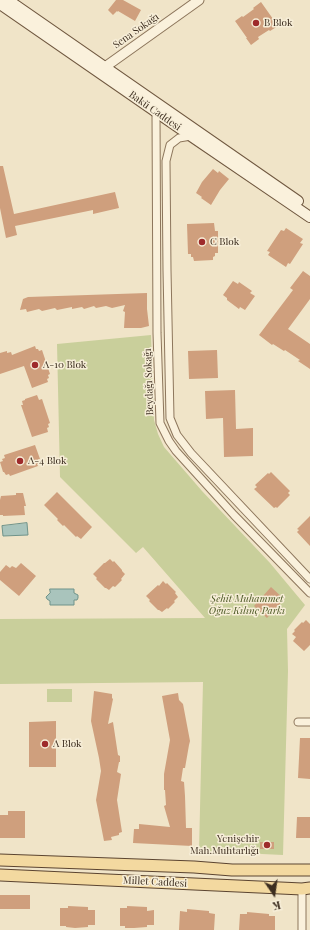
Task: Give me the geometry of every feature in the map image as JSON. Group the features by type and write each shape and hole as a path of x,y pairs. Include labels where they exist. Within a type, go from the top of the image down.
{"main road":[{"name":"Bakü Caddesi","path":"8,0 310,209"},
{"name":"Bakü Caddesi","path":"0,4 310,217"},
{"name":"Millet Caddesi","path":"0,860 194,867 232,870 310,870"},
{"name":"Millet Caddesi","path":"0,875 306,889"}],"street":[{"name":"Sena Sokağı","path":"105,67 199,0"},
{"name":"Beydağı Sokağı","path":"156,112 157,332 160,423 176,451 234,515 310,593"},
{"name":"Beydağı Sokağı","path":"191,136 180,138 170,145 166,162 166,270 170,418 177,435 191,453 310,579"},
{"path":"298,722 310,722"},
{"path":"302,930 306,889"}],"green space":[{"name":"Şehit Muhammet Oğuz Kılınç Parkı","path":"151,335 154,420 164,447 202,491 270,563 305,605 287,629 288,671 283,855 199,851 203,682 0,684 0,619 205,618 143,547 136,553 60,477 57,344"},
{"path":"47,689 72,689 72,702 47,702"}],"water":[{"path":"27,523 28,535 3,536 2,526"},
{"path":"50,589 74,589 74,593 78,595 78,598 77,600 74,600 74,605 50,605 50,601 46,597 50,593"}],"building":[{"path":"116,0 123,0 141,10 135,21 118,11 113,15 108,10"},
{"name":"B Blok","path":"261,2 278,26 258,37 259,39 251,45 235,21 254,9 253,8"},
{"path":"0,166 3,166 14,214 115,192 119,208 93,214 93,210 15,226 17,235 6,238 0,208"},
{"path":"213,169 218,173 219,171 229,179 211,205 196,193 202,182"},
{"name":"C Blok","path":"214,223 215,231 218,231 218,253 215,253 213,260 194,261 191,254 188,254 187,224"},
{"path":"286,228 303,239 300,243 303,244 290,264 288,263 286,267 268,255 270,252 267,251 281,230 284,231"},
{"path":"303,271 310,276 310,299 288,329 310,344 310,369 285,350 284,351 273,344 272,345 259,335 293,290 290,288"},
{"path":"233,281 238,284 239,282 252,291 250,293 255,296 245,310 240,307 239,309 223,295"},
{"path":"147,293 149,326 141,328 124,328 125,312 123,311 125,305 112,308 106,306 96,308 94,306 84,309 82,307 72,309 72,307 57,310 55,308 42,311 39,309 27,312 26,309 20,310 23,299 28,297"},
{"name":"A-10 Blok","path":"35,346 39,351 42,350 50,374 48,375 49,378 47,379 48,382 32,388 24,366 0,374 0,353 7,351 7,353 11,352 12,355"},
{"path":"217,350 218,378 189,379 188,351"},
{"path":"235,390 236,429 253,428 253,456 224,457 223,418 206,419 205,391"},
{"path":"37,395 39,400 42,399 50,423 48,424 49,427 47,428 48,432 32,437 21,405 23,405 22,401 25,399"},
{"name":"A-4 Blok","path":"35,445 40,459 38,459 40,463 37,464 38,466 10,476 9,474 6,475 3,472 0,462 5,458 4,455"},
{"path":"271,472 290,491 288,493 290,495 277,508 274,508 254,489 257,487 255,485"},
{"path":"57,492 92,527 81,539 77,536 76,537 64,525 63,526 44,505"},
{"path":"16,493 23,493 26,506 24,506 25,515 0,515 1,496 16,495"},
{"path":"310,516 310,546 297,532 299,530 297,529"},
{"path":"110,559 113,562 114,561 125,574 121,579 122,580 115,587 113,586 109,590 96,579 97,578 93,574"},
{"path":"21,563 36,576 19,596 0,580 0,572 6,565 10,568 12,566 16,568"},
{"path":"163,581 176,592 175,593 178,597 168,609 167,608 162,612 149,601 150,600 146,596"},
{"path":"271,587 284,599 267,618 254,606"},
{"path":"306,620 310,624 310,645 304,651 293,641 296,637 292,634 302,622 303,623"},
{"path":"94,691 112,694 113,699 108,724 113,722 118,755 120,756 117,772 121,774 117,800 122,832 119,833 119,835 111,837 112,840 104,841 96,800 101,771 91,721"},
{"path":"178,693 179,700 183,704 190,741 181,781 184,782 186,828 192,828 192,846 133,843 134,829 139,829 139,824 170,827 164,806 166,805 164,774 170,740 162,696"},
{"name":"A Blok","path":"56,721 56,767 29,767 29,722"},
{"path":"300,738 310,738 310,779 298,778"},
{"path":"8,811 25,811 25,838 0,838 0,815 8,815"},
{"path":"297,817 310,817 310,838 296,838"},
{"name":"Yenişehir Mah.Muhtarlığı","path":"260,842 274,842 274,849 260,849"},
{"path":"0,895 30,895 30,909 0,909"},
{"path":"68,906 88,907 88,910 95,910 95,925 75,928 60,926 60,908 68,908"},
{"path":"127,906 147,907 147,911 154,910 154,925 134,928 125,928 125,926 120,926 120,908 127,908"},
{"path":"187,909 209,911 209,913 215,914 214,930 179,930 180,911 187,912"},
{"path":"247,912 275,916 275,930 239,930 240,914 247,914"}],"place":[{"name":"B Blok","path":"256,23"},
{"name":"C Blok","path":"202,242"},
{"name":"A-10 Blok","path":"35,365"},
{"name":"A-4 Blok","path":"20,461"},
{"name":"A Blok","path":"45,744"},
{"name":"Yenişehir Mah.Muhtarlığı","path":"267,845"}]}
